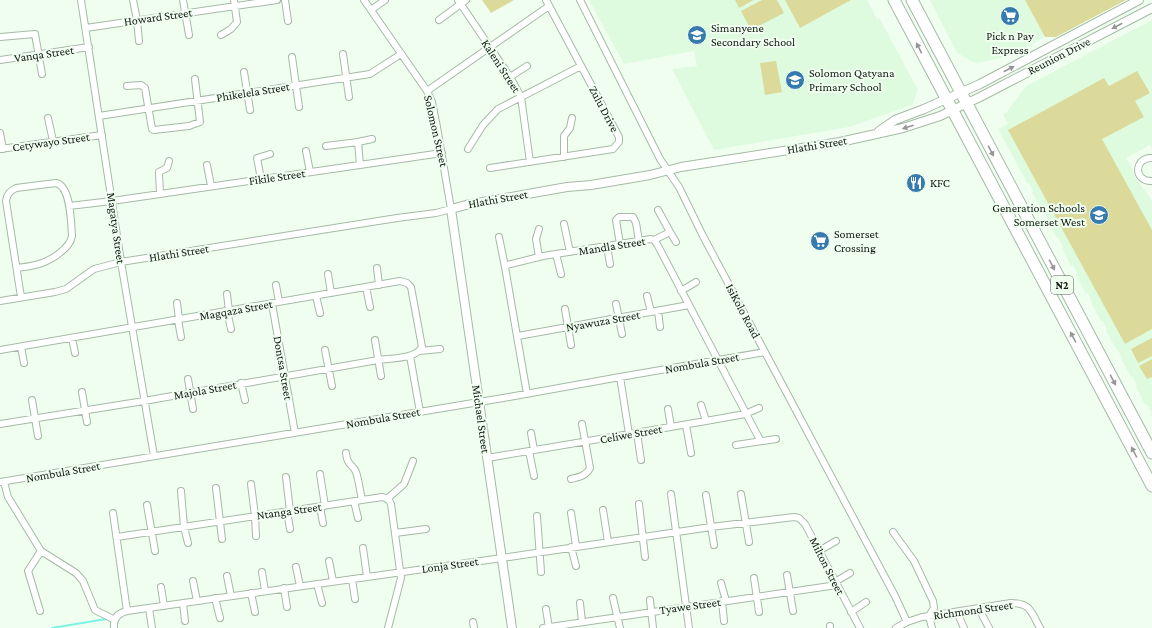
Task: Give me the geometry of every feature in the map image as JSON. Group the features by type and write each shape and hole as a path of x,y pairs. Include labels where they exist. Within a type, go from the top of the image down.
{"highway":[{"name":"N2","path":"894,0 1152,486"},
{"name":"N2","path":"912,0 1152,453"}],"street":[{"name":"Magatya Street","path":"81,0 120,262 133,327 154,456"},
{"path":"133,0 139,41"},
{"path":"183,0 189,35"},
{"name":"Howard Street","path":"86,28 185,13 235,3 277,0"},
{"path":"285,0 288,21"},
{"name":"Solomon Street","path":"364,0 427,91 432,102 451,209"},
{"path":"371,10 385,0"},
{"path":"440,20 459,2 466,0"},
{"name":"IsiKolo Road","path":"580,0 657,153 679,187 699,229 895,596 905,625"},
{"name":"Reunion Drive","path":"946,100 980,84 1139,0"},
{"name":"Kaleni Street","path":"459,2 510,77 521,97 530,162"},
{"path":"221,35 227,33 236,25 235,3"},
{"path":"427,91 548,3"},
{"name":"Zulu Drive","path":"490,168 613,149 619,142 619,137 548,3"},
{"name":"Reunion Drive","path":"952,110 1049,62 1152,8"},
{"path":"0,37 34,33 36,36 42,74"},
{"name":"Vanqa Street","path":"0,60 88,47"},
{"path":"343,54 349,97"},
{"name":"Phikelela Street","path":"99,116 370,74 401,54"},
{"path":"292,57 299,108"},
{"path":"510,77 527,66"},
{"path":"468,149 483,125 498,109 581,66"},
{"path":"244,72 250,110"},
{"path":"127,86 141,85 146,88 153,130 189,126 200,122 195,79"},
{"name":"Hlathi Street","path":"875,134 895,120 946,100"},
{"name":"Hlathi Street","path":"0,301 66,289 94,269 120,262 436,213 466,205 572,186 624,180 681,167 840,142 903,128 940,116 952,110"},
{"path":"48,118 53,142"},
{"path":"564,157 564,136 570,128 572,118"},
{"path":"0,133 1,149"},
{"name":"Cetywayo Street","path":"1,149 102,134"},
{"path":"326,146 372,139"},
{"path":"358,142 360,165"},
{"path":"306,151 310,172"},
{"name":"Fikile Street","path":"69,206 442,153"},
{"path":"261,179 258,158 270,154"},
{"path":"1151,183 1142,179 1138,168 1141,161 1152,158"},
{"path":"160,194 159,172 167,168 169,161"},
{"path":"208,165 211,186"},
{"path":"17,268 43,263 54,257 69,243 72,236 69,206 65,190 60,184 56,183 16,188 9,192 6,200 21,297"},
{"name":"Michael Street","path":"451,209 512,628"},
{"path":"658,210 676,242"},
{"path":"620,244 616,220 619,217 633,216 639,241"},
{"path":"564,224 570,252"},
{"path":"539,229 536,236 539,257"},
{"path":"654,240 670,232"},
{"path":"499,237 518,336 527,394"},
{"name":"Mandla Street","path":"505,267 507,264 539,257 650,239 654,240 745,414"},
{"path":"607,246 610,264"},
{"path":"556,254 561,274"},
{"path":"376,268 379,285"},
{"path":"328,274 331,293"},
{"name":"Magqaza Street","path":"0,350 400,282 407,283 411,287 421,349"},
{"path":"681,291 696,282"},
{"path":"276,286 279,302"},
{"path":"366,287 370,307"},
{"path":"227,294 231,329"},
{"path":"316,296 320,312"},
{"path":"647,296 660,327"},
{"path":"177,303 181,337"},
{"name":"Dontsa Street","path":"272,304 295,433"},
{"path":"616,304 622,334"},
{"name":"Nyawuza Street","path":"518,336 689,305"},
{"path":"566,309 571,345"},
{"path":"72,338 75,353"},
{"path":"375,340 381,376"},
{"path":"21,347 24,363"},
{"path":"421,349 440,349"},
{"name":"Majola Street","path":"0,424 144,401 285,375 410,356 421,349"},
{"path":"325,350 332,386"},
{"name":"Nombula Street","path":"2,482 527,394 765,352"},
{"path":"410,356 420,412"},
{"path":"620,377 629,434"},
{"path":"188,379 193,409"},
{"path":"241,383 245,400"},
{"path":"82,392 87,422"},
{"path":"32,400 38,436"},
{"path":"701,405 706,421"},
{"name":"Celiwe Street","path":"487,458 686,425 745,414 759,408"},
{"path":"668,409 671,427"},
{"path":"745,414 760,440"},
{"path":"570,478 582,476 589,470 590,465 582,424"},
{"path":"686,425 691,453"},
{"path":"531,433 531,451 534,476"},
{"path":"637,433 640,460"},
{"path":"736,445 760,440 776,439"},
{"path":"346,453 346,459 350,466 356,471 362,500"},
{"path":"388,628 400,585 401,572 391,504 387,499 404,484 413,461"},
{"path":"320,474 323,523"},
{"path":"286,477 290,529"},
{"path":"2,482 8,497 41,550 76,573 83,581 95,610 116,618 114,628"},
{"path":"251,484 256,536"},
{"path":"216,488 222,538"},
{"path":"181,491 184,527 188,543"},
{"path":"671,494 690,628"},
{"path":"741,494 749,542"},
{"path":"706,496 714,545"},
{"name":"Ntanga Street","path":"117,537 382,497 387,499"},
{"path":"354,501 358,518"},
{"path":"639,504 645,557"},
{"path":"147,505 155,551"},
{"path":"604,510 608,542"},
{"path":"113,513 127,611"},
{"path":"570,513 576,566"},
{"path":"537,516 541,572"},
{"name":"Lonja Street","path":"116,618 119,613 127,611 785,517"},
{"name":"Milton Street","path":"785,517 797,517 803,521 860,628"},
{"path":"395,533 426,529"},
{"path":"893,532 914,561 934,601 934,608 929,616 932,628"},
{"path":"819,551 836,541"},
{"path":"363,548 366,577"},
{"path":"40,610 28,571 41,550"},
{"path":"329,561 333,581"},
{"path":"296,567 300,586"},
{"path":"262,572 264,591"},
{"path":"836,584 850,573"},
{"path":"787,575 793,611"},
{"path":"227,576 231,596"},
{"path":"754,578 759,612"},
{"path":"352,579 355,599"},
{"path":"193,581 197,601"},
{"path":"721,583 724,601 724,621"},
{"path":"317,584 322,603"},
{"name":"Tyawe Street","path":"547,628 836,584"},
{"path":"161,587 164,606"},
{"path":"284,588 287,607"},
{"path":"251,593 255,612"},
{"path":"216,598 220,618"},
{"path":"613,598 620,628"},
{"path":"650,600 653,628"},
{"path":"851,612 866,602"},
{"path":"183,603 186,621"},
{"path":"580,603 582,622"},
{"name":"Richmond Street","path":"896,628 929,616 1011,604 1024,604 1028,607 1040,628"},
{"path":"149,608 152,628"},
{"path":"546,609 547,628"},
{"path":"979,609 989,628"},
{"path":"957,612 964,628"}],"shaded area":[{"path":"482,0 514,0 491,13"},
{"name":"Solomon Qatyana Primary School","path":"589,0 867,0 877,19 880,19 918,90 912,105 849,127 714,150 672,69 697,66 694,51 624,64"},
{"path":"735,0 754,0 739,8"},
{"path":"762,0 777,0 784,13 751,30 741,11"},
{"path":"785,0 851,0 800,28"},
{"path":"930,0 1025,0 1045,37 1006,57 977,63 973,62 957,53"},
{"path":"1025,0 1126,0 1056,37 1045,37"},
{"name":"Generation Schools Somerset West","path":"1152,20 1152,149 1150,145 1126,158 1133,170 1135,178 1152,201 1152,413 1147,404 1145,405 1136,386 1137,385 1132,376 1131,377 1106,331 1107,330 1103,321 1101,321 1091,303 1092,302 1088,293 1086,294 1076,275 1078,274 1073,265 1071,266 1062,248 1063,247 1047,220 1048,219 1044,210 1042,211 1029,183 1027,183 998,129 1008,124 1003,114 1006,113 1026,86"},
{"path":"776,61 782,92 765,95 760,63"},
{"name":"Generation Schools Somerset West","path":"1137,71 1150,93 1135,101 1144,117 1102,139 1152,230 1152,329 1125,344 1008,130 1104,78 1109,86"},
{"path":"1152,338 1152,356 1138,363 1131,349"},
{"path":"1152,359 1152,377 1147,379 1139,366"}],"waterway":[{"path":"52,628 106,619"}],"place":[{"name":"Pick n Pay Express","path":"1010,16"},
{"name":"Simanyene Secondary School","path":"697,35"},
{"name":"Solomon Qatyana Primary School","path":"795,80"},
{"name":"KFC","path":"916,183"},
{"name":"Generation Schools Somerset West","path":"1099,215"},
{"name":"Somerset Crossing","path":"820,241"}]}
